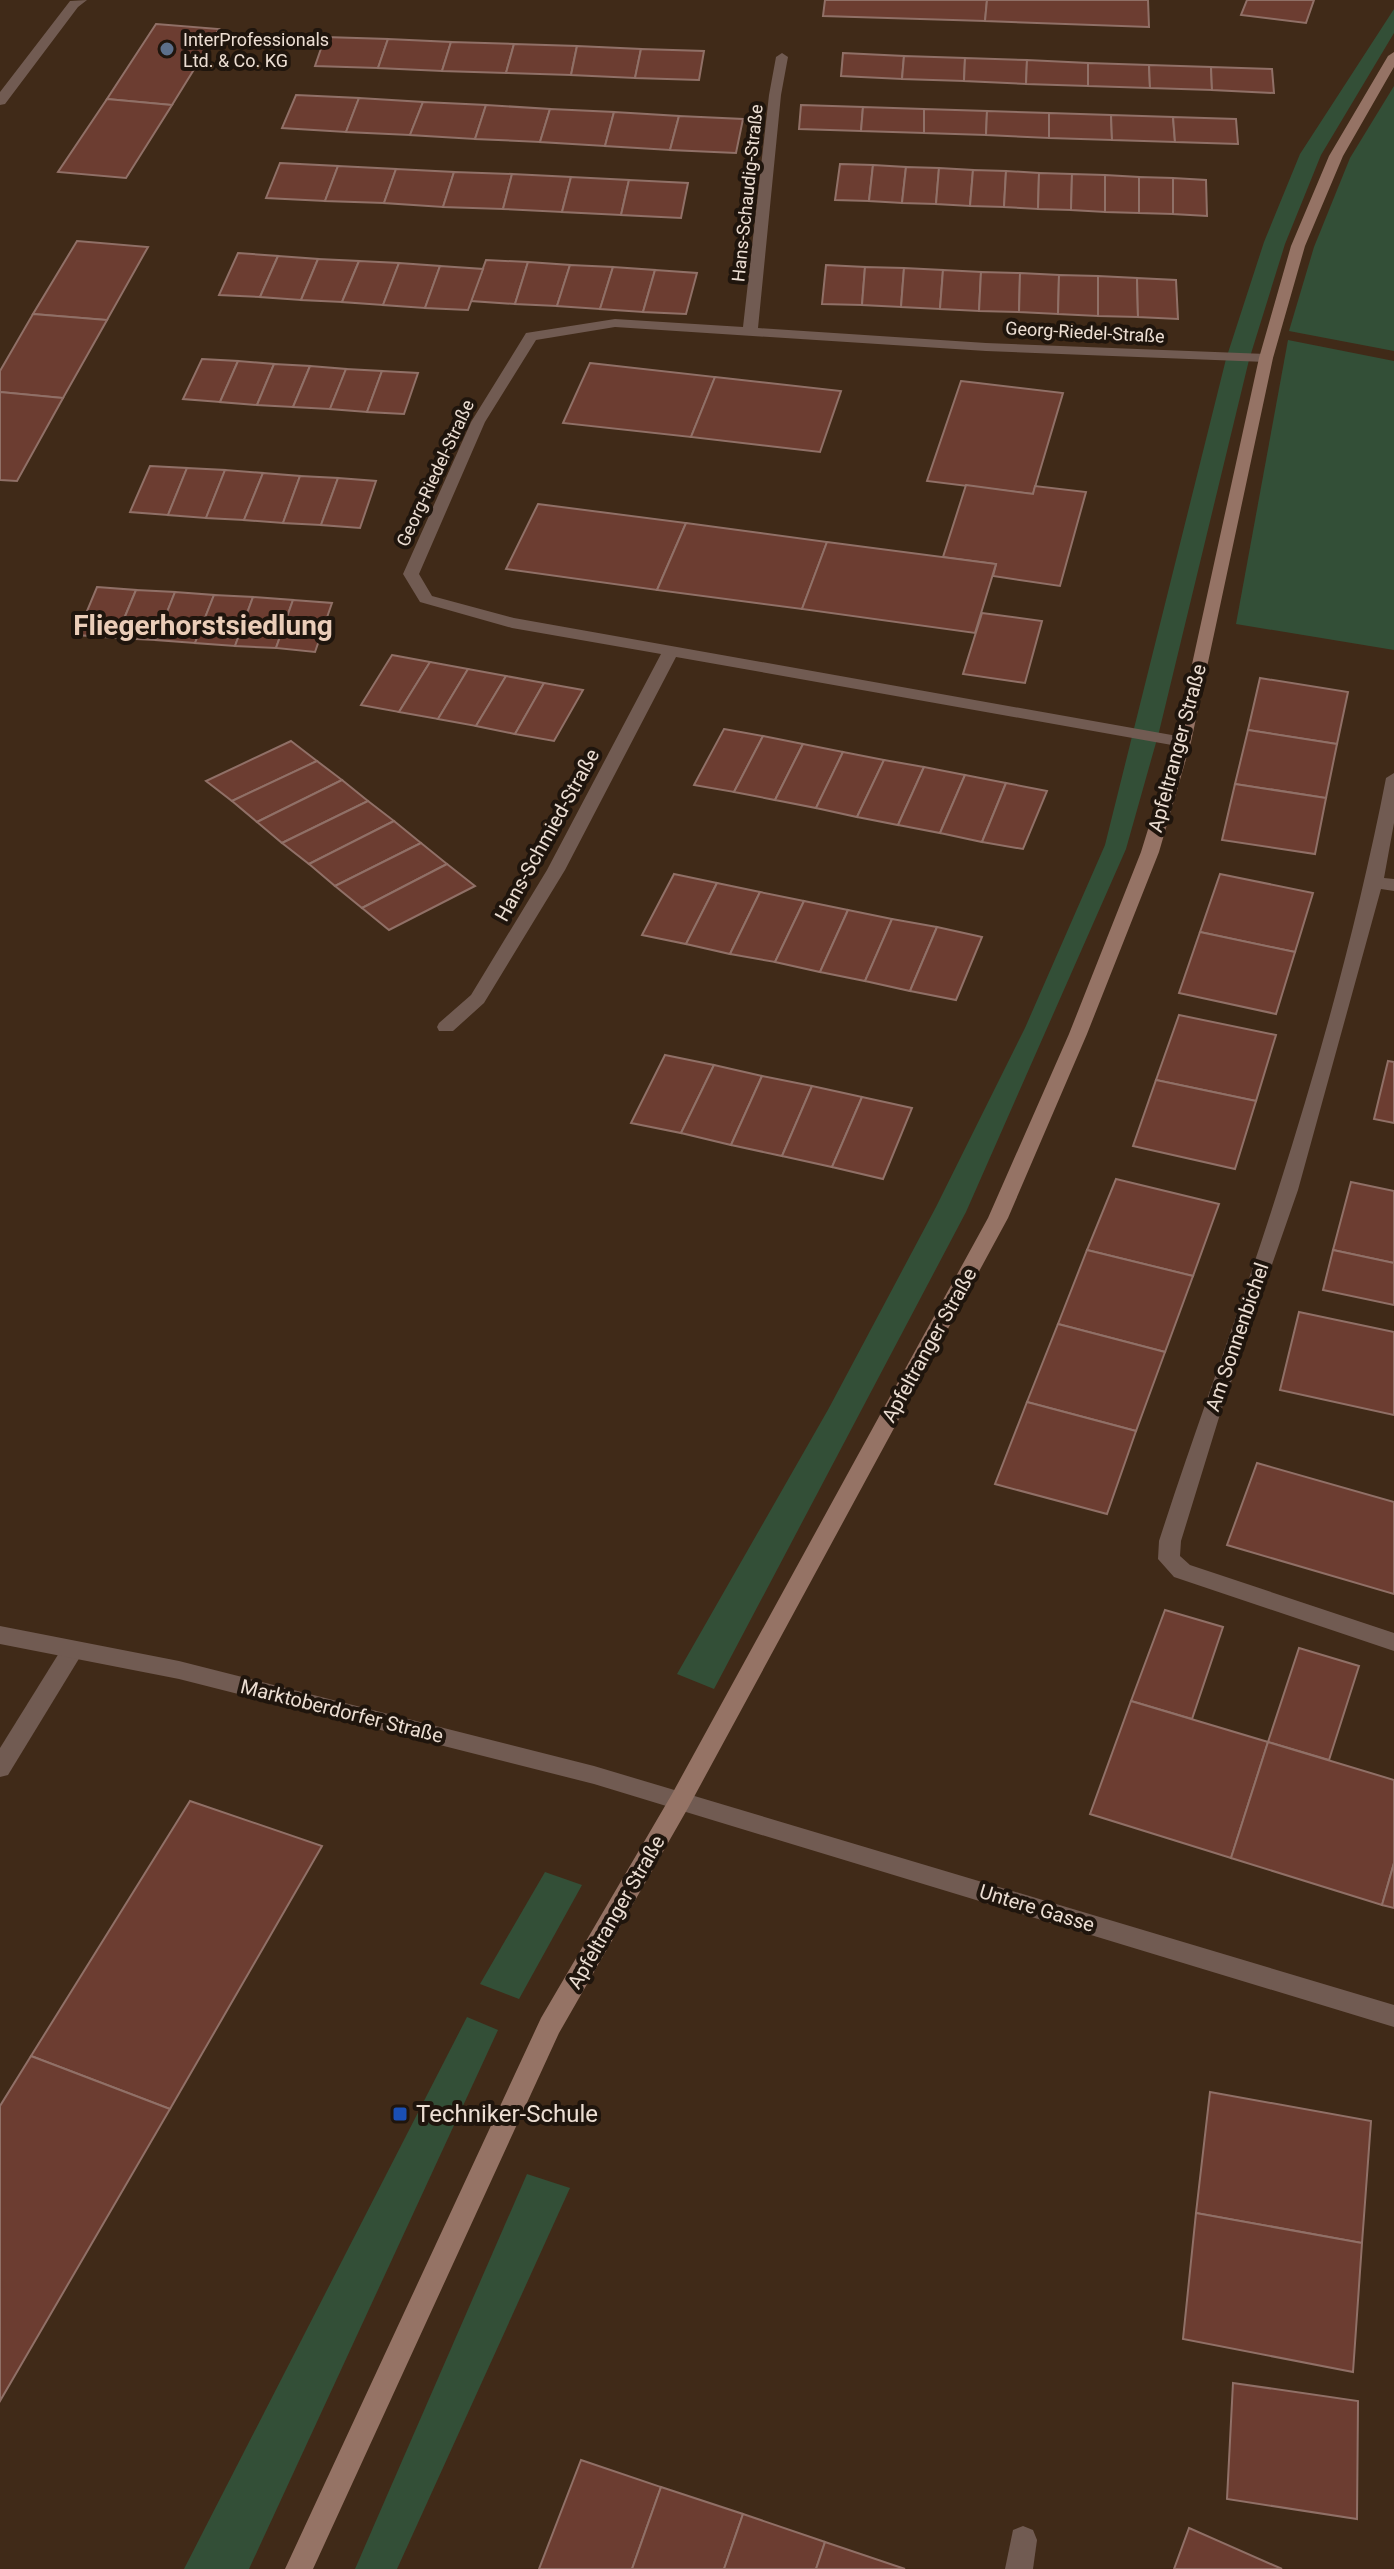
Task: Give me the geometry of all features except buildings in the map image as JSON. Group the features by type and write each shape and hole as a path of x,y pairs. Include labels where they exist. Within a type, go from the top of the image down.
{"street":[{"path":"0,101 74,4 81,0"},
{"name":"Apfeltranger Straße","path":"299,2569 550,2026 680,1801 998,1218 1078,1034 1150,852 1183,742 1266,358 1298,246 1336,156 1394,56"},
{"name":"Hans-Schaudig-Straße","path":"750,333 782,57"},
{"name":"Georg-Riedel-Straße","path":"1183,742 512,623 426,599 411,574 478,422 531,336 615,323 1156,356 1266,358"},
{"name":"Hans-Schmied-Straße","path":"446,1027 478,999 556,870 670,653"},
{"name":"Am Sonnenbichel","path":"1394,778 1384,884 1288,1190 1211,1411 1170,1541 1169,1559 1182,1571 1394,1642"},
{"name":"Marktoberdorfer Straße","path":"0,1635 179,1670 594,1775 680,1801"},
{"path":"0,1768 72,1651"},
{"name":"Untere Gasse","path":"680,1801 1394,2016"},
{"path":"1019,2569 1023,2540"}],"green space":[{"path":"1394,9 1394,33 1321,155 1285,244 1249,360 1159,732 1126,849 966,1212 714,1689 677,1674 829,1408 936,1207 1025,1028 1105,845 1226,359 1264,242 1300,154"},
{"path":"1394,86 1394,351 1289,331 1314,247 1350,158"},
{"path":"1288,340 1394,361 1394,650 1236,624"},
{"path":"545,1872 582,1885 519,1999 480,1984"},
{"path":"467,2017 498,2030 249,2569 184,2569"},
{"path":"527,2174 570,2188 397,2569 355,2569"}],"place":[{"name":"InterProfessionals Ltd. & Co. KG","path":"167,49"},
{"name":"Techniker-Schule","path":"400,2114"}],"district":[{"name":"Fliegerhorstsiedlung","path":"203,625"}]}
